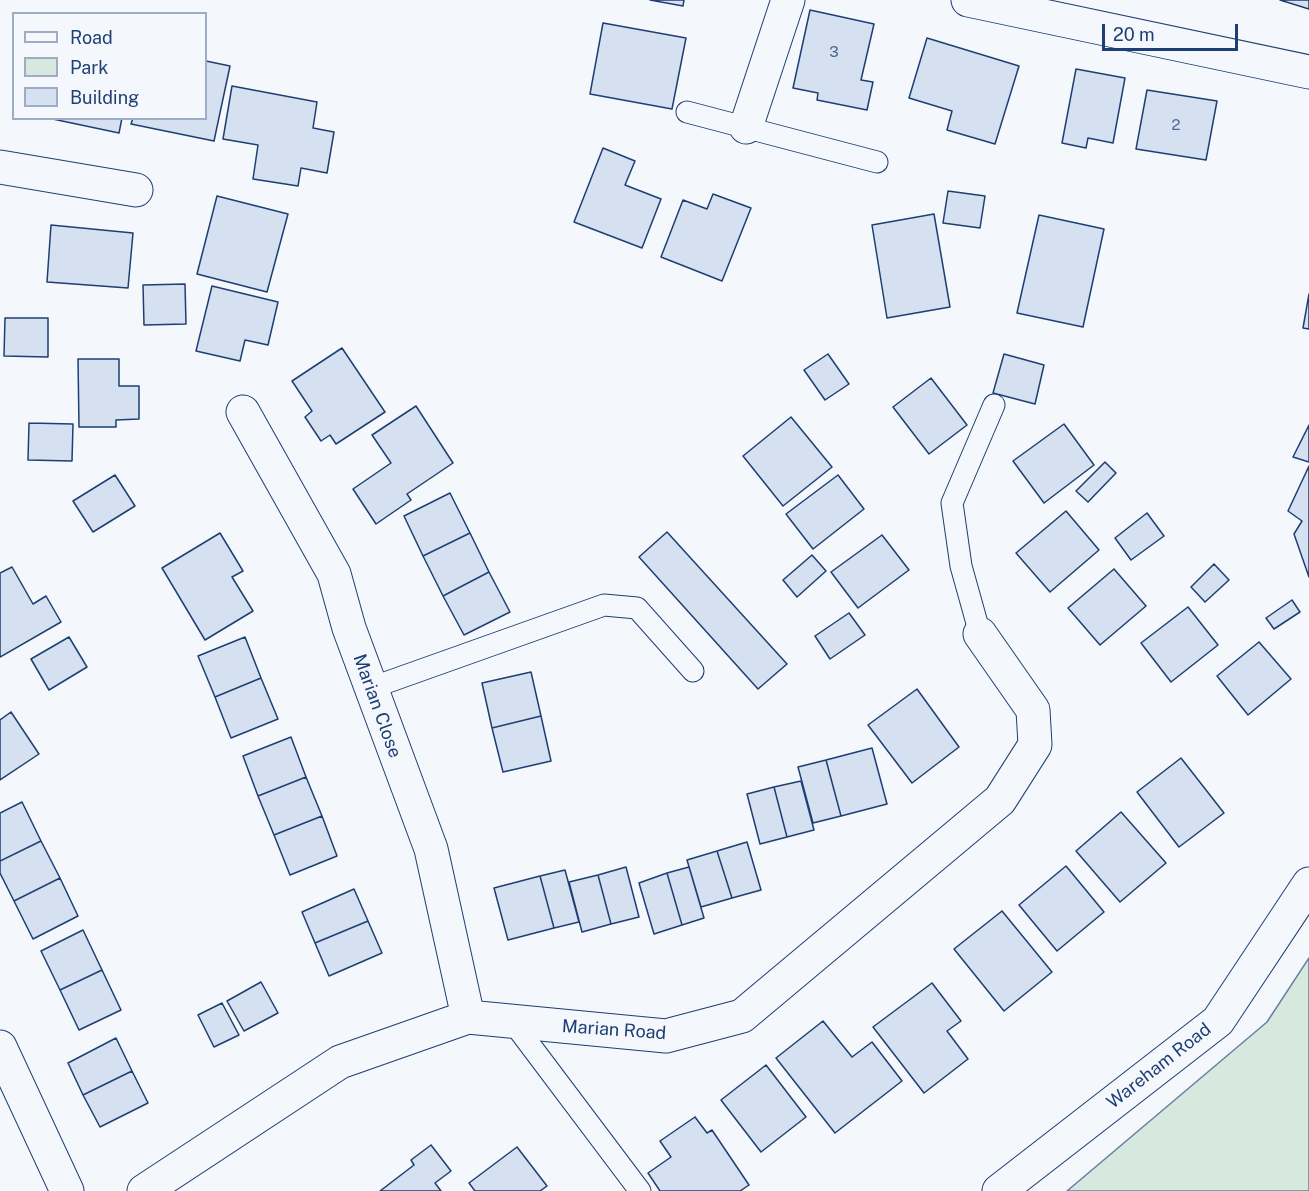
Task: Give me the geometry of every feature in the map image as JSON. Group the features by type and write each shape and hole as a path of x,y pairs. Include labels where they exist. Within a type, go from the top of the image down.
{"street":[{"path":"746,127 788,0"},
{"path":"968,0 1309,72"},
{"path":"0,167 136,190"},
{"name":"Marian Close","path":"243,412 334,574 349,628 431,849 468,1017"},
{"name":"Marian Road","path":"144,1191 340,1062 468,1017 666,1036 742,1016 1000,800 1035,745 1033,710 980,634"},
{"name":"Wareham Road","path":"999,1191 1218,1021 1309,884"},
{"path":"0,1047 67,1191"}],"lane":[{"path":"687,112 877,162"},
{"path":"980,634 961,566 952,503 994,405"},
{"path":"371,688 604,605 637,608 693,671"},
{"path":"512,1021 640,1191"}],"green space":[{"path":"1309,958 1309,1191 1067,1191 1267,1022"}],"building":[{"path":"650,0 684,0 683,6"},
{"path":"1280,0 1309,0 1309,9"},
{"path":"810,10 874,24 861,80 873,82 867,110 817,100 818,93 793,88"},
{"path":"603,23 686,38 672,109 590,94"},
{"path":"927,38 1019,66 995,144 947,130 952,111 909,98"},
{"path":"207,61 230,66 214,141 131,124 132,120 207,120"},
{"path":"1076,69 1125,78 1113,143 1088,138 1086,148 1062,143"},
{"path":"232,86 317,102 313,128 334,132 327,173 301,168 298,186 253,179 258,145 223,139"},
{"path":"1147,90 1217,101 1206,160 1136,149"},
{"path":"57,120 122,120 119,133"},
{"path":"603,148 635,161 625,185 661,199 642,248 574,222"},
{"path":"948,191 985,196 980,228 943,223"},
{"path":"713,194 751,208 722,281 661,257 683,200 707,209"},
{"path":"217,196 288,214 267,292 197,274"},
{"path":"934,214 950,307 887,318 872,225"},
{"path":"1039,215 1104,229 1083,327 1017,313"},
{"path":"51,225 133,233 128,288 47,282"},
{"path":"185,284 186,324 144,325 143,285"},
{"path":"212,286 278,302 268,345 245,340 240,361 196,351"},
{"path":"1309,294 1309,329 1303,328"},
{"path":"5,318 48,318 48,357 4,356"},
{"path":"342,348 385,412 336,444 330,435 321,441 305,417 312,411 292,381"},
{"path":"828,354 849,384 825,400 804,370"},
{"path":"1004,354 1044,365 1035,404 993,393"},
{"path":"78,359 119,359 119,386 139,386 139,419 116,420 116,427 79,427"},
{"path":"931,378 967,425 929,454 893,407"},
{"path":"416,406 453,463 407,494 411,500 376,524 353,489 391,463 372,435"},
{"path":"791,417 832,467 783,506 743,456"},
{"path":"29,423 73,424 72,461 28,460"},
{"path":"1064,424 1094,465 1044,503 1013,461"},
{"path":"1309,425 1309,462 1293,457"},
{"path":"1105,462 1116,473 1088,502 1076,491"},
{"path":"1309,466 1309,577 1294,534 1302,521 1288,511"},
{"path":"115,475 135,506 93,532 73,501"},
{"path":"838,475 864,509 813,549 786,514"},
{"path":"450,493 470,533 423,556 404,516"},
{"path":"1066,511 1099,550 1050,592 1016,553"},
{"path":"1147,513 1164,536 1131,560 1115,538"},
{"path":"667,532 787,664 758,689 639,557"},
{"path":"220,533 243,571 232,577 253,611 205,640 162,568"},
{"path":"470,533 489,572 443,596 423,556"},
{"path":"882,535 909,570 858,608 831,572"},
{"path":"812,555 826,571 797,597 783,580"},
{"path":"1214,564 1229,580 1205,602 1191,587"},
{"path":"12,567 33,604 46,596 61,622 0,657 0,573"},
{"path":"1114,569 1146,606 1100,645 1068,608"},
{"path":"489,572 510,612 464,635 443,596"},
{"path":"1292,600 1300,612 1274,629 1266,618"},
{"path":"1188,607 1218,645 1171,682 1141,643"},
{"path":"849,613 865,635 830,659 815,636"},
{"path":"69,637 87,667 49,690 31,659"},
{"path":"245,637 261,678 215,697 198,656"},
{"path":"1259,642 1291,679 1248,715 1217,676"},
{"path":"531,672 541,716 492,728 482,683"},
{"path":"261,678 278,719 231,738 215,697"},
{"path":"917,689 959,747 912,783 868,725"},
{"path":"11,712 39,754 0,780 0,720"},
{"path":"541,716 551,761 503,772 492,728"},
{"path":"291,737 306,777 258,796 243,756"},
{"path":"872,748 887,804 841,816 826,760"},
{"path":"1181,758 1224,813 1179,847 1137,792"},
{"path":"826,760 841,816 813,823 798,767"},
{"path":"306,777 322,816 274,835 258,796"},
{"path":"801,781 814,830 787,837 774,787"},
{"path":"774,787 787,837 760,844 747,794"},
{"path":"22,802 41,841 0,861 0,813"},
{"path":"1121,812 1166,863 1120,902 1076,851"},
{"path":"322,816 337,856 290,875 274,835"},
{"path":"41,841 60,878 14,901 0,873 0,861"},
{"path":"747,842 761,890 732,898 717,851"},
{"path":"717,851 732,898 701,907 687,860"},
{"path":"1066,866 1104,912 1057,951 1019,905"},
{"path":"626,867 639,917 611,924 598,875"},
{"path":"689,867 704,918 682,925 667,873"},
{"path":"565,870 579,922 554,928 540,876"},
{"path":"667,873 682,925 654,934 639,883"},
{"path":"598,875 611,924 582,932 569,882"},
{"path":"540,876 554,928 508,940 494,888"},
{"path":"60,878 78,916 33,939 14,901"},
{"path":"354,889 368,921 315,943 302,912"},
{"path":"1002,911 1052,972 1004,1011 954,949"},
{"path":"368,921 382,953 329,976 315,943"},
{"path":"83,930 102,970 60,990 41,951"},
{"path":"102,970 121,1010 79,1030 60,990"},
{"path":"261,982 278,1013 244,1031 227,1001"},
{"path":"932,983 961,1021 947,1031 968,1059 924,1093 873,1027"},
{"path":"222,1003 239,1035 214,1047 198,1015"},
{"path":"823,1021 852,1057 872,1042 902,1081 835,1133 776,1058"},
{"path":"116,1038 132,1071 83,1095 68,1063"},
{"path":"766,1065 806,1117 761,1152 721,1100"},
{"path":"132,1071 148,1103 100,1127 83,1095"},
{"path":"695,1117 707,1133 712,1130 749,1185 740,1191 660,1191 648,1173 671,1157 660,1141"},
{"path":"431,1145 451,1171 435,1183 441,1191 380,1191 414,1165 411,1160"},
{"path":"517,1147 547,1186 540,1191 475,1191 469,1183"}]}
